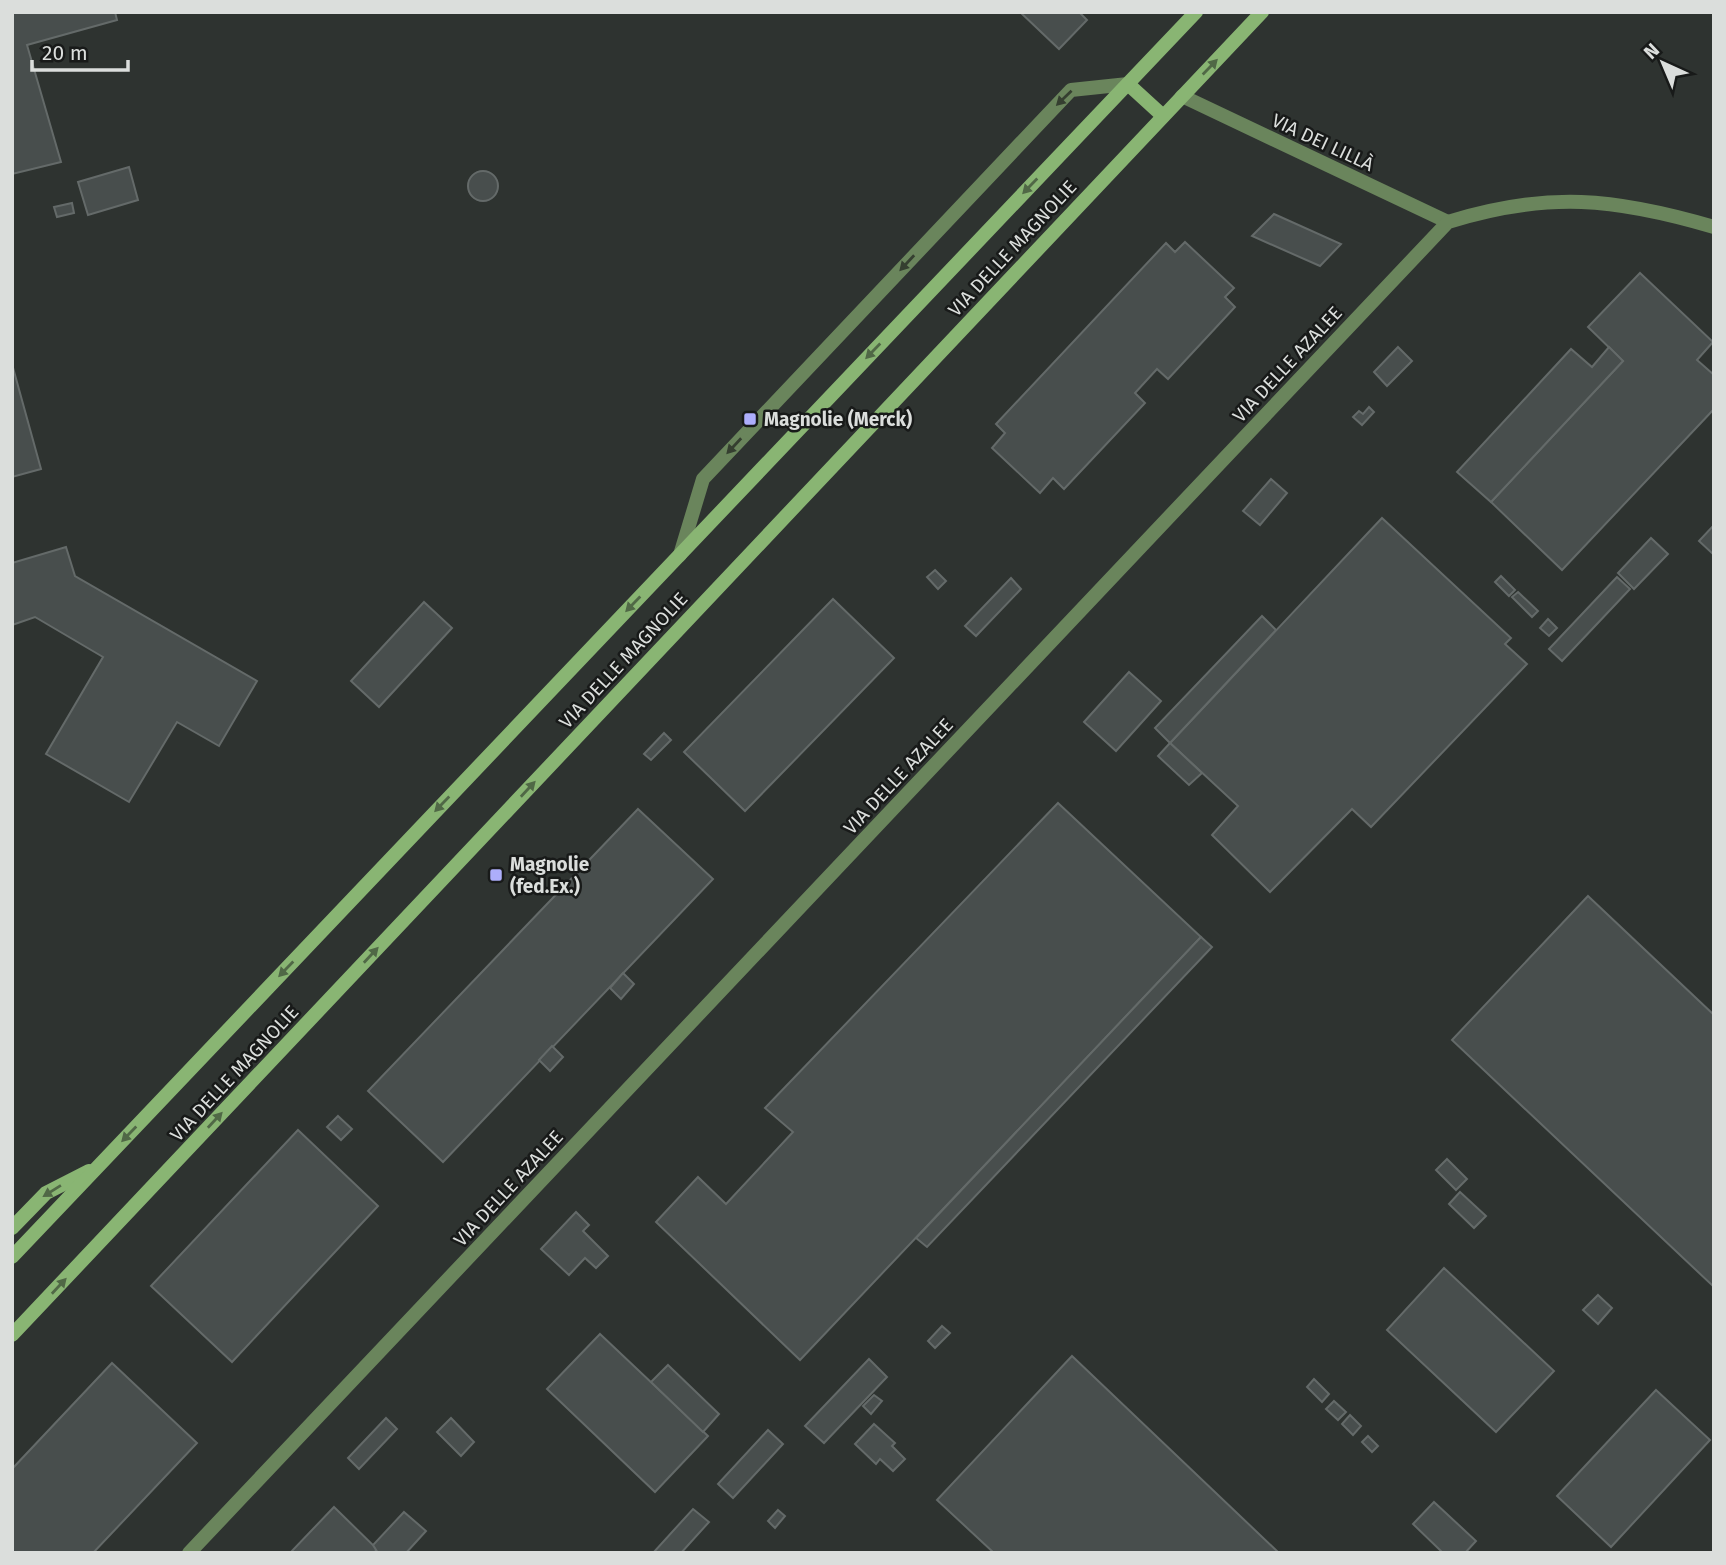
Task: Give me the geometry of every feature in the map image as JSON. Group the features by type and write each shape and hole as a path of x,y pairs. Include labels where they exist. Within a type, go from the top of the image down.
{"street":[{"name":"VIA DELLE MAGNOLIE","path":"12,1257 1196,12"},
{"name":"VIA DELLE MAGNOLIE","path":"12,1335 1262,12"},
{"path":"680,555 704,479 1070,90 1128,83 1163,116"},
{"name":"VIA DEI LILLÀ","path":"1182,96 1448,222"},
{"name":"VIA DELLE AZALEE","path":"189,1553 1448,222 1487,210 1569,200 1622,204 1714,227"},
{"path":"12,1228 46,1193 100,1165"}],"building":[{"path":"12,12 115,12 117,20 27,45 61,162 12,174"},
{"path":"1020,12 1079,12 1087,20 1059,49"},
{"path":"129,167 138,200 88,215 78,182"},
{"path":"483,171 494,175 498,186 494,197 483,201 472,197 468,186 472,175"},
{"path":"72,203 74,213 57,217 54,207"},
{"path":"1274,214 1341,244 1320,266 1252,236"},
{"path":"1185,242 1234,288 1225,297 1235,307 1168,379 1157,369 1135,393 1145,403 1064,489 1053,478 1040,493 992,448 1005,433 996,424 1166,243 1175,252"},
{"path":"1640,273 1713,342 1697,360 1714,375 1714,409 1562,570 1491,502 1623,361 1588,327"},
{"path":"1398,347 1412,361 1387,386 1374,372"},
{"path":"1609,347 1623,361 1491,502 1457,472 1571,349 1592,367"},
{"path":"12,364 41,469 12,477"},
{"path":"1369,407 1374,412 1362,425 1353,417 1359,411 1363,414"},
{"path":"1271,479 1287,493 1260,525 1243,511"},
{"path":"1382,518 1511,638 1505,644 1527,664 1371,827 1352,809 1270,892 1212,835 1238,806 1170,743"},
{"path":"1714,525 1714,555 1699,541"},
{"path":"1651,538 1668,554 1634,589 1618,573"},
{"path":"66,547 75,576 257,681 219,746 177,722 129,802 46,754 103,657 35,617 12,625 12,563"},
{"path":"935,570 946,581 938,589 927,577"},
{"path":"1501,576 1515,590 1509,596 1495,582"},
{"path":"1617,577 1630,589 1562,661 1549,649"},
{"path":"1011,578 1021,589 976,636 965,626"},
{"path":"1518,592 1538,611 1532,617 1512,597"},
{"path":"833,599 894,658 745,811 684,752"},
{"path":"424,602 452,628 379,707 351,681"},
{"path":"1262,616 1276,630 1170,743 1155,728"},
{"path":"1548,619 1557,628 1549,636 1540,628"},
{"path":"1129,672 1161,701 1116,751 1084,722"},
{"path":"664,733 671,740 651,760 644,754"},
{"path":"1170,743 1202,773 1189,785 1158,756"},
{"path":"1058,803 1201,937 800,1360 656,1222 698,1177 726,1204 793,1132 765,1108"},
{"path":"638,809 713,879 443,1162 368,1091"},
{"path":"1588,896 1714,1015 1714,1287 1452,1040"},
{"path":"1201,937 1212,947 927,1247 916,1238"},
{"path":"623,973 634,984 621,999 610,988"},
{"path":"552,1046 563,1057 550,1071 539,1060"},
{"path":"338,1116 352,1129 341,1140 327,1127"},
{"path":"298,1130 378,1206 232,1362 151,1286"},
{"path":"1447,1159 1467,1179 1456,1190 1436,1170"},
{"path":"1460,1192 1486,1216 1474,1228 1449,1204"},
{"path":"576,1212 589,1225 583,1231 608,1256 596,1268 585,1258 569,1275 541,1249"},
{"path":"1444,1268 1554,1371 1496,1432 1387,1330"},
{"path":"1598,1295 1612,1308 1598,1324 1583,1310"},
{"path":"942,1326 950,1333 935,1348 928,1341"},
{"path":"600,1334 708,1436 655,1492 547,1389"},
{"path":"1072,1356 1279,1553 994,1553 937,1500"},
{"path":"869,1359 887,1377 824,1443 805,1426"},
{"path":"112,1363 197,1443 93,1553 12,1553 12,1469"},
{"path":"668,1365 719,1414 703,1432 651,1382"},
{"path":"1314,1379 1329,1394 1322,1402 1307,1387"},
{"path":"1656,1390 1710,1440 1611,1547 1557,1496"},
{"path":"874,1395 882,1401 871,1414 863,1406"},
{"path":"1334,1401 1346,1412 1338,1420 1326,1409"},
{"path":"1350,1415 1361,1426 1353,1435 1342,1424"},
{"path":"386,1418 397,1429 359,1469 348,1458"},
{"path":"451,1418 474,1442 461,1456 437,1432"},
{"path":"874,1424 895,1443 892,1446 905,1459 893,1471 880,1459 876,1464 855,1444"},
{"path":"768,1430 783,1444 733,1498 718,1484"},
{"path":"1368,1436 1378,1446 1372,1452 1362,1442"},
{"path":"1434,1502 1476,1541 1465,1553 1443,1553 1413,1524"},
{"path":"334,1507 377,1549 374,1553 290,1553"},
{"path":"693,1509 709,1522 681,1553 653,1553"},
{"path":"778,1510 785,1516 775,1528 768,1521"},
{"path":"404,1512 426,1531 406,1553 378,1553 373,1545"}],"place":[{"name":"Magnolie (Merck)","path":"750,419"},
{"name":"Magnolie (fed.Ex.)","path":"496,875"}]}
